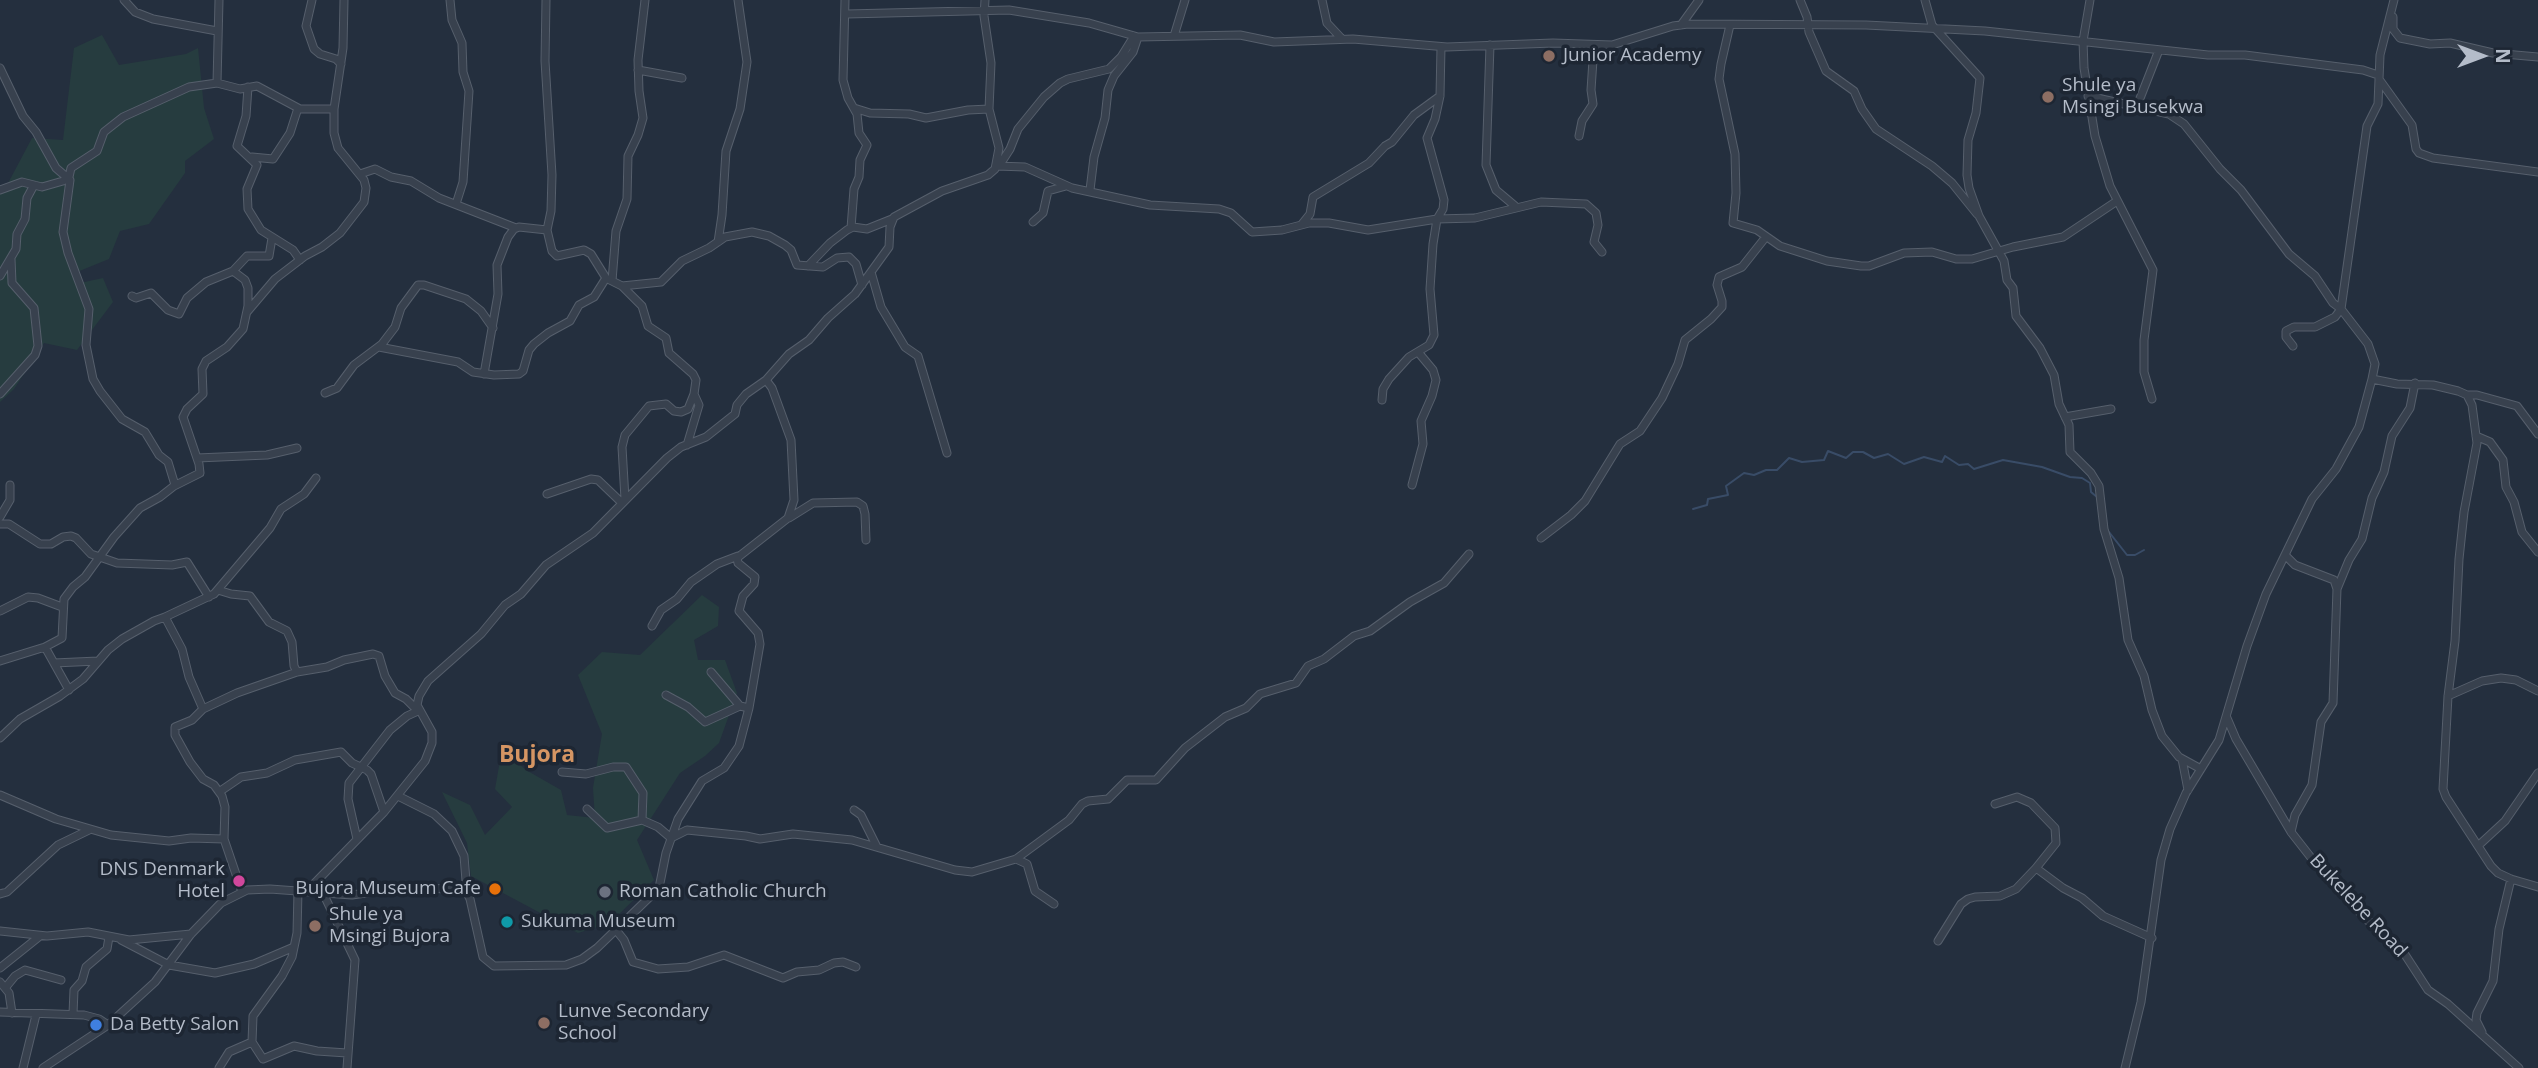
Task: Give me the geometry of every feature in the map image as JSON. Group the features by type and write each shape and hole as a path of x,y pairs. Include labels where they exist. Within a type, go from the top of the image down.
{"street":[{"path":"124,0 135,12 153,19 217,31"},
{"path":"217,83 219,0"},
{"path":"312,0 306,26 314,50 336,59 341,64"},
{"path":"247,312 275,279 333,239 364,202 366,188 360,174 337,146 333,127 341,64 344,0"},
{"path":"450,0 452,20 462,43 463,72 469,91 463,182 456,204"},
{"path":"546,0 545,61 552,175 551,211 547,230 554,255 587,251 596,259 609,280 622,286 644,309 648,326 666,338 669,353 693,374 696,380 688,409 681,412 674,411 666,404 649,406 625,435 622,447 623,501"},
{"path":"379,347 458,362 470,371 484,374 522,372 529,350 534,344 550,331 570,321 579,305 595,296 609,280 616,230 628,190 628,156 641,130 643,118 638,70 645,0"},
{"path":"718,242 723,215 726,151 740,109 747,62 738,0"},
{"path":"845,0 842,69 859,134 867,145 860,160 859,177 854,189 852,228"},
{"path":"985,0 991,63 989,109 998,142 998,166"},
{"path":"1174,36 1185,0"},
{"path":"1322,0 1327,23 1342,39"},
{"path":"1681,24 1699,0"},
{"path":"1800,0 1809,24 1809,32 1826,71 1854,91 1861,108 1876,129 1932,166 1952,183 1979,216 2000,252 2007,280 2013,288 2014,312 2051,367 2059,404 2070,432 2070,453 2099,486 2104,529 2119,578 2126,633 2144,676 2152,710 2162,736 2182,758 2201,769"},
{"path":"1925,0 1928,18 1980,78 1976,113 1968,140 1967,175 1979,216"},
{"path":"2090,0 2083,41 2088,96 2103,166 2117,201 2153,270 2144,340 2144,372 2152,399"},
{"path":"2293,346 2286,331 2294,327 2315,327 2334,317 2341,309 2367,126 2378,104 2384,37 2394,0"},
{"path":"846,14 1009,10 1072,20 1136,36 1240,35 1284,43 1342,39 1441,47 1620,43 1681,24 1809,24 1984,31 2007,36 2083,41 2208,55 2245,55 2363,70 2379,77 2412,125 2419,153 2433,158 2538,172"},
{"path":"2392,10 2393,29 2400,38 2430,44 2450,43 2493,53 2538,57"},
{"path":"1730,25 1719,79 1735,154 1736,193 1733,223 1756,230 1765,238 1788,249 1828,261 1861,266 1872,265 1904,253 1931,252 1964,260 2063,237 2117,201"},
{"path":"808,266 836,238 852,228 867,229 892,219 954,185 988,175 998,166 1018,129 1044,97 1068,79 1109,69 1136,36"},
{"path":"1090,190 1093,160 1102,132 1108,90 1133,52 1136,36"},
{"path":"1490,45 1486,165 1496,190 1515,206"},
{"path":"1579,136 1582,121 1593,104 1591,90 1594,45"},
{"path":"1382,400 1383,390 1389,379 1409,357 1429,345 1434,335 1430,289 1437,219 1443,209 1443,197 1427,138 1440,96 1441,47"},
{"path":"2137,106 2159,50"},
{"path":"0,68 23,116 36,132 56,168 68,177"},
{"path":"638,70 682,78"},
{"path":"175,485 168,461 159,454 145,431 122,419 93,379 86,345 90,318 88,304 68,253 63,232 71,168 97,151 104,132 122,117 189,87 217,83 240,89 257,86 298,108 334,109"},
{"path":"248,87 246,116 237,146 257,167 247,189 248,209 261,230 292,250 300,260"},
{"path":"1302,225 1310,214 1313,197 1369,163 1392,142 1414,115 1440,96"},
{"path":"2088,96 2169,114 2184,124 2246,196 2289,254 2315,276 2333,303 2341,309 2368,344 2375,364 2359,427 2336,469 2312,499 2266,594 2247,646 2220,740 2188,790 2170,829 2161,860 2141,1002 2125,1068"},
{"path":"250,157 274,159 290,133 298,108"},
{"path":"854,108 870,113 909,114 924,118 989,109"},
{"path":"998,166 1034,170 1067,186 1150,205 1219,209 1231,213 1252,232 1329,223 1368,230 1437,219 1475,218 1506,212 1515,206 1545,201 1588,205 1598,220 1594,243 1602,251"},
{"path":"360,174 371,169 379,170 391,177 411,181 435,197 516,228 532,226 547,230"},
{"path":"0,190 22,182 42,187 68,177"},
{"path":"0,276 17,246 17,234 25,219 27,198 34,185"},
{"path":"1032,222 1044,210 1048,191 1067,186"},
{"path":"418,711 419,696 428,681 488,627 502,608 521,594 546,565 593,533 667,458 712,433 735,414 738,404 746,394 766,380 789,354 813,336 862,285 889,247 892,219"},
{"path":"484,374 498,294 497,265 508,237 516,228"},
{"path":"622,286 661,282 682,261 731,235 757,232 785,245 791,250 795,263 823,267 837,258 849,257 856,264 862,285"},
{"path":"132,296 136,298 151,293 159,303 178,314 182,312 187,298 206,282 233,271 247,256 269,256 272,238"},
{"path":"1541,538 1586,501 1620,444 1640,431 1662,398 1678,364 1685,340 1721,307 1718,277 1742,267 1765,238"},
{"path":"0,394 36,355 38,346 34,308 12,282 11,260"},
{"path":"0,661 45,648 64,635 62,607 69,592 85,577 98,557 141,508 175,485 200,473 184,423 184,413 202,397 202,369 206,361 241,333 247,312 248,285 233,271"},
{"path":"871,272 881,307 905,347 919,356 947,453"},
{"path":"325,393 337,388 354,365 379,347 395,327 401,308 412,291 421,285 466,299 481,311 493,328"},
{"path":"1412,485 1423,444 1421,421 1436,380 1433,370 1418,352"},
{"path":"2372,379 2458,391 2467,396 2472,405 2476,436 2460,539 2443,789 2491,866 2511,879 2538,887"},
{"path":"766,380 771,386 793,446 794,500 788,518"},
{"path":"2337,589 2349,560 2362,539 2372,498 2384,472 2392,436 2410,408 2415,383"},
{"path":"687,445 698,408 694,394"},
{"path":"2467,396 2477,395 2517,406 2538,434"},
{"path":"2065,417 2110,409"},
{"path":"2476,436 2490,442 2503,460 2505,488 2514,502 2522,532 2538,552"},
{"path":"197,458 267,455 297,448"},
{"path":"0,738 30,712 69,690 90,673 98,661 122,639 154,621 209,597 218,590 270,528 283,506 305,493 316,478"},
{"path":"547,495 591,479 598,480 623,501"},
{"path":"0,517 10,500 10,485"},
{"path":"652,626 661,610 677,599 691,582 718,564 738,556 788,518 813,503 857,502 863,506 866,514 866,540"},
{"path":"0,524 9,524 40,544 51,544 65,536 71,536 76,538 85,551 117,563 172,565 187,562 209,597"},
{"path":"671,838 687,830 760,839 793,834 852,840 969,872 1016,859 1069,820 1082,804 1108,799 1127,780 1156,779 1185,748 1224,717 1246,708 1260,694 1296,683 1308,666 1324,659 1354,636 1370,631 1444,583 1469,554"},
{"path":"2285,555 2295,565 2334,580 2337,589 2333,703 2321,722 2311,790 2295,815 2291,832"},
{"path":"398,796 434,814 452,831 464,856 467,893 483,957 494,966 572,964 597,948 659,888 676,822 705,778 723,768 737,752 749,708 760,644 758,633 739,611 743,596 755,579 738,563 738,556"},
{"path":"218,590 250,596 270,622 287,631 292,642 297,672"},
{"path":"0,611 28,597 62,607"},
{"path":"165,617 183,649 189,677 203,709"},
{"path":"45,648 69,690"},
{"path":"242,892 224,839 225,807 219,792 203,779 193,766 175,735 177,725 192,720 203,709 237,693 297,672 376,654 381,660 391,689 418,711 428,724 432,732 432,743 425,761 384,812 302,891 294,947 286,969 253,1016 252,1042 263,1059 294,1046 347,1053"},
{"path":"54,663 98,661"},
{"path":"711,672 740,706 749,708"},
{"path":"2448,696 2482,681 2501,678 2516,680 2538,691"},
{"path":"666,695 688,707 705,722 740,706"},
{"path":"357,839 349,783 390,730 418,711"},
{"name":"Bukelebe Road","path":"2227,718 2240,746 2291,832 2338,889 2365,918 2402,950 2428,990 2448,1004 2519,1068"},
{"path":"2220,740 2230,740 2240,746"},
{"path":"219,792 241,777 267,773 295,760 342,752 359,768 367,770 373,778 384,812"},
{"path":"2182,758 2188,790"},
{"path":"562,772 591,773 613,767 629,769 643,793 642,820"},
{"path":"2479,845 2505,821 2538,773"},
{"path":"0,794 56,819 118,836 157,841 224,839"},
{"path":"1938,941 1961,904 1975,897 2000,896 2016,889 2056,843 2055,828 2031,803 2021,798 2011,798 1995,804"},
{"path":"587,809 607,828 642,820 656,826 671,838"},
{"path":"854,810 861,816 877,847"},
{"path":"0,894 7,891 58,845 90,830"},
{"path":"1016,859 1027,864 1035,891 1054,904"},
{"path":"2036,869 2082,898 2103,916 2152,938"},
{"path":"2484,1035 2476,1020 2477,1013 2493,981 2499,929 2511,879"},
{"path":"48,1067 108,1025 155,982 191,934 222,903 242,892 270,889 352,895 400,888 458,889 467,893"},
{"path":"323,893 355,960 347,1068"},
{"path":"0,930 40,936 88,932 129,940 191,934"},
{"path":"616,930 624,940 633,962 658,968 688,967 724,956 785,979 796,973 819,970 834,963 843,962 856,967"},
{"path":"0,968 40,936"},
{"path":"73,1014 74,990 82,981 86,967 107,949 109,937"},
{"path":"118,938 169,965 220,972 254,964 294,947"},
{"path":"12,1013 9,993 3,985 15,976 25,970 61,980"},
{"path":"0,1012 73,1014 99,1019 108,1025"},
{"path":"23,1068 36,1015"},
{"path":"219,1068 229,1052 252,1042"}],"green space":[{"path":"102,35 119,65 186,54 198,48 204,108 214,139 185,161 185,173 149,224 120,231 109,259 77,272 80,283 103,278 113,302 77,350 44,343 14,389 0,402 0,187 6,187 32,138 63,140 74,48"},
{"path":"702,595 719,607 718,626 694,640 698,660 725,660 737,693 719,743 680,773 637,840 654,880 610,923 578,933 471,876 467,843 442,792 470,805 485,835 512,807 495,789 502,749 526,770 561,790 567,815 595,818 593,788 602,734 578,675 602,652 640,655"}],"waterway":[{"path":"1693,509 1707,505 1708,499 1728,495 1726,486 1744,473 1754,475 1766,470 1777,470 1789,458 1802,462 1824,460 1828,451 1846,458 1853,452 1863,452 1874,458 1888,454 1904,464 1924,457 1942,462 1945,456 1959,465 1968,464 1974,469 2003,460 2082,478 2090,483 2091,492 2097,497"},
{"path":"2109,532 2127,555 2135,555 2144,550"}],"place":[{"name":"Junior Academy","path":"1549,56"},
{"name":"Shule ya Msingi Busekwa","path":"2048,97"},
{"name":"DNS Denmark Hotel","path":"239,881"},
{"name":"Bujora Museum Cafe","path":"495,889"},
{"name":"Roman Catholic Church","path":"605,892"},
{"name":"Sukuma Museum","path":"507,922"},
{"name":"Shule ya Msingi Bujora","path":"315,926"},
{"name":"Lunve Secondary School","path":"544,1023"},
{"name":"Da Betty Salon","path":"96,1025"}],"district":[{"name":"Bujora","path":"537,755"}]}
